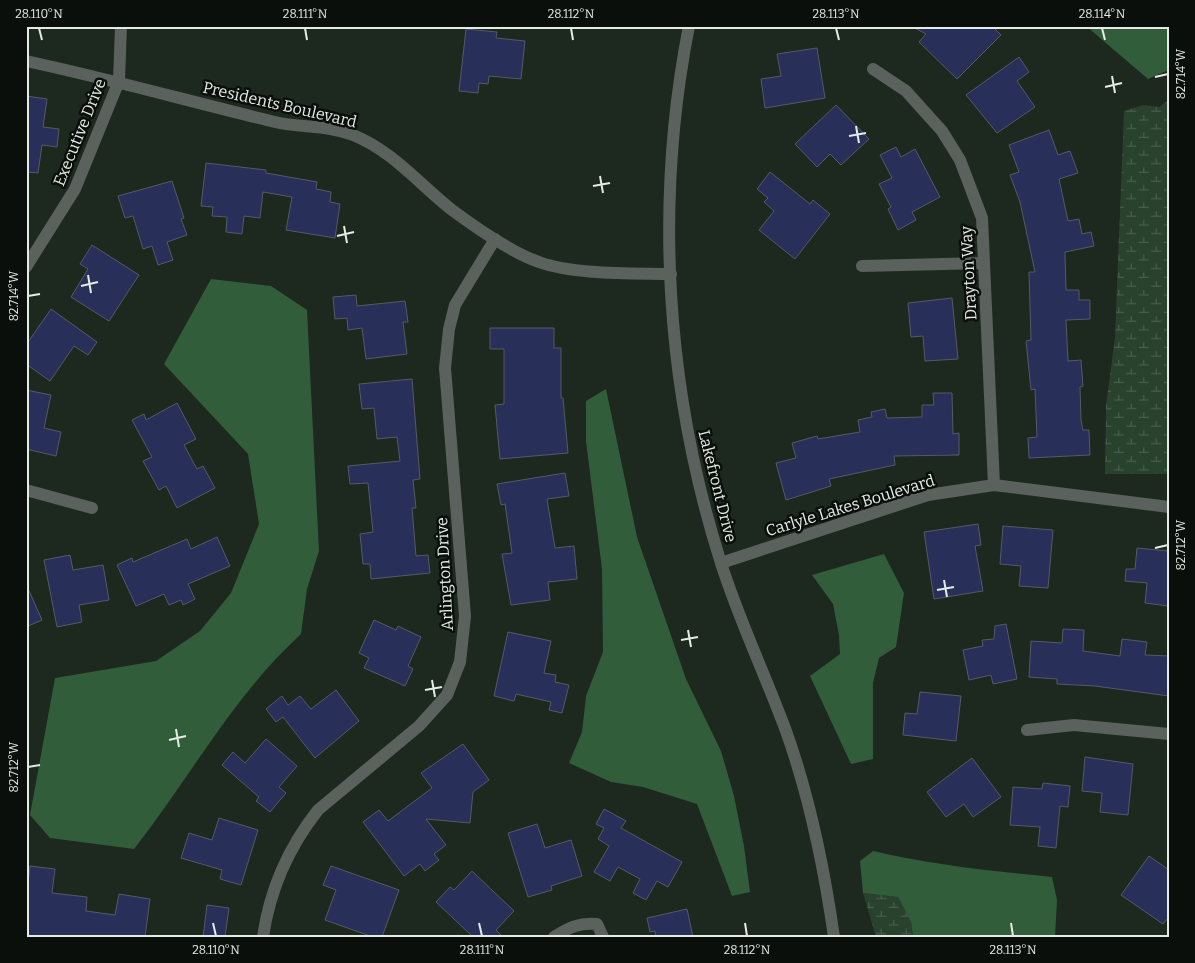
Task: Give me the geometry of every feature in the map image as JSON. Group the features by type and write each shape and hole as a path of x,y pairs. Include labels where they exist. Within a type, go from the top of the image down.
{"street":[{"name":"Executive Drive","path":"26,267 76,189 119,81 121,26"},
{"name":"Lakefront Drive","path":"689,26 678,88 669,203 671,274 679,384 688,440 704,508 721,563 800,774 819,846 834,937"},
{"name":"Presidents Boulevard","path":"26,61 119,81 278,123 316,127 353,135 390,157 452,210 495,239 540,263 620,273 671,274"},
{"name":"Drayton Way","path":"873,69 906,91 942,131 960,160 982,218 994,486"},
{"name":"Arlington Drive","path":"263,937 274,892 285,860 308,823 318,810 419,726 447,695 460,662 465,616 445,368 449,329 455,305 495,239"},
{"path":"862,266 984,263"},
{"name":"Carlyle Lakes Boulevard","path":"721,563 928,495 994,486 1169,507"},
{"path":"26,490 92,508"},
{"path":"1027,730 1074,725 1169,734"},
{"path":"554,937 569,928 585,922 597,924 603,937"}],"green space":[{"path":"1169,100 1169,474 1105,474 1106,406 1115,337 1124,111 1143,105 1159,107"},
{"path":"863,893 898,897 911,922 913,937 876,937"}],"shaded area":[{"path":"1086,26 1169,26 1169,70 1148,79"},
{"path":"211,279 271,286 307,310 319,551 307,589 301,634 254,684 233,711 134,849 50,838 30,815 55,678 156,661 200,631 231,593 259,524 248,454 164,364"},
{"path":"606,389 637,537 686,679 721,751 734,796 744,846 750,892 732,896 697,804 643,787 611,782 569,763 582,732 586,696 603,652 602,569 586,441 586,401"},
{"path":"884,554 904,593 896,647 879,658 873,683 873,759 851,764 810,676 840,654 839,635 833,604 812,575"},
{"path":"873,851 940,864 1052,877 1057,900 1055,937 913,937 911,922 898,897 863,893 860,861"}],"building":[{"path":"911,26 992,26 1001,35 957,79 919,42 926,34"},
{"path":"466,29 497,32 496,38 525,41 521,79 489,76 488,84 479,83 478,93 459,91"},
{"path":"817,48 825,98 765,108 761,79 781,76 777,54"},
{"path":"1019,57 1029,72 1017,81 1035,107 997,133 966,95"},
{"path":"26,96 47,99 43,127 59,129 57,147 42,145 38,173 26,172"},
{"path":"836,105 869,139 841,165 830,154 817,167 795,144"},
{"path":"1049,130 1058,155 1070,151 1078,173 1059,179 1068,221 1079,219 1082,234 1091,232 1094,246 1065,252 1066,290 1079,290 1079,300 1090,300 1090,319 1066,320 1068,361 1081,360 1083,386 1080,387 1081,420 1083,430 1089,430 1090,455 1029,458 1028,438 1037,437 1035,389 1031,390 1026,341 1031,340 1029,272 1035,272 1020,202 1010,175 1019,172 1009,145"},
{"path":"896,147 901,157 915,149 940,197 912,212 916,220 898,230 888,209 891,207 879,184 892,178 880,155"},
{"path":"206,163 266,170 266,173 317,182 316,189 331,192 330,202 340,204 335,238 286,230 292,197 263,192 260,218 244,216 242,234 226,232 227,217 212,216 213,207 201,206"},
{"path":"770,172 810,204 813,200 830,214 795,259 759,230 774,211 764,202 768,198 757,189"},
{"path":"172,181 184,218 181,219 187,235 167,242 173,260 158,265 152,246 143,249 133,216 125,218 118,196"},
{"path":"92,245 139,275 109,321 71,297 88,269 80,264"},
{"path":"356,295 357,306 405,301 408,322 403,322 407,354 366,359 362,328 348,330 347,318 335,319 333,297"},
{"path":"952,298 958,359 925,361 923,336 911,337 908,303"},
{"path":"51,309 97,342 88,355 74,346 50,381 26,364 26,345"},
{"path":"490,328 554,328 554,348 561,348 561,398 563,398 568,453 500,459 495,405 504,404 504,349 490,349"},
{"path":"412,379 420,479 413,480 416,508 412,508 416,556 428,555 430,573 371,579 370,564 363,564 360,534 373,532 368,483 350,484 348,466 400,461 397,437 377,439 374,408 362,409 359,384"},
{"path":"26,390 51,395 44,428 61,432 56,456 26,449"},
{"path":"933,393 952,393 953,434 959,433 959,455 894,456 895,465 829,479 831,486 786,500 776,463 796,458 792,443 817,436 818,439 860,432 858,420 872,417 871,412 885,409 887,418 922,417 922,405 934,405"},
{"path":"177,403 196,439 184,445 197,469 203,466 215,488 177,508 166,486 159,490 143,461 152,457 132,420 144,414 146,420"},
{"path":"565,473 569,496 547,499 555,548 574,546 577,579 548,582 550,600 511,605 502,554 512,553 505,504 501,505 497,484"},
{"path":"978,524 981,545 975,546 983,591 934,599 924,532"},
{"path":"1003,526 1053,530 1048,588 1019,586 1021,566 1000,564"},
{"path":"217,537 230,566 188,584 195,599 183,605 181,600 169,605 164,594 136,606 117,565 132,558 133,562 187,539 191,549"},
{"path":"1137,548 1169,551 1169,606 1145,603 1147,583 1125,581 1126,569 1135,569"},
{"path":"70,555 73,570 103,565 109,600 79,605 82,622 57,627 44,560"},
{"path":"26,584 42,620 26,627"},
{"path":"374,620 396,630 398,626 421,637 408,666 413,669 405,686 364,668 369,658 359,653"},
{"path":"1006,624 1017,679 993,684 991,675 969,680 963,650 983,646 982,640 994,639 995,626"},
{"path":"1063,629 1084,630 1083,651 1120,656 1122,639 1147,642 1145,655 1169,656 1169,696 1095,686 1057,684 1057,679 1029,677 1031,641 1062,643"},
{"path":"508,632 551,641 544,673 556,675 555,682 569,685 562,713 549,710 551,702 516,694 514,701 494,696"},
{"path":"336,690 359,721 315,758 283,717 276,722 266,709 282,696 288,705 300,696 311,709"},
{"path":"920,692 961,696 956,741 903,735 905,713 917,714"},
{"path":"266,739 297,766 279,787 286,793 270,812 256,801 259,797 222,765 233,752 245,763"},
{"path":"463,744 489,780 473,792 470,823 426,819 446,845 434,854 439,860 425,871 420,864 404,876 363,822 379,810 388,821 432,788 421,773"},
{"path":"1085,757 1133,764 1128,815 1100,812 1102,793 1082,791"},
{"path":"972,758 1001,797 973,817 964,804 946,817 927,792"},
{"path":"1043,783 1070,786 1068,807 1060,806 1056,848 1038,846 1040,827 1010,825 1013,787 1042,789"},
{"path":"604,809 626,821 621,828 682,862 668,887 657,881 646,900 633,893 640,879 618,867 610,881 594,872 609,846 598,839 604,828 596,824"},
{"path":"219,818 258,830 241,885 220,879 222,870 181,858 189,833 212,840"},
{"path":"537,824 545,848 571,840 582,876 551,886 552,890 528,897 508,833"},
{"path":"1149,856 1169,870 1169,917 1163,924 1121,895"},
{"path":"30,866 55,869 52,893 87,897 86,911 115,915 119,894 150,899 145,937 26,937 26,902"},
{"path":"331,866 399,890 382,937 373,937 325,920 336,890 323,885"},
{"path":"472,871 514,911 496,930 503,937 473,937 436,902 450,887 454,890"},
{"path":"207,905 229,908 225,937 203,937"},
{"path":"687,909 693,937 656,937 655,931 650,932 647,918"}]}
